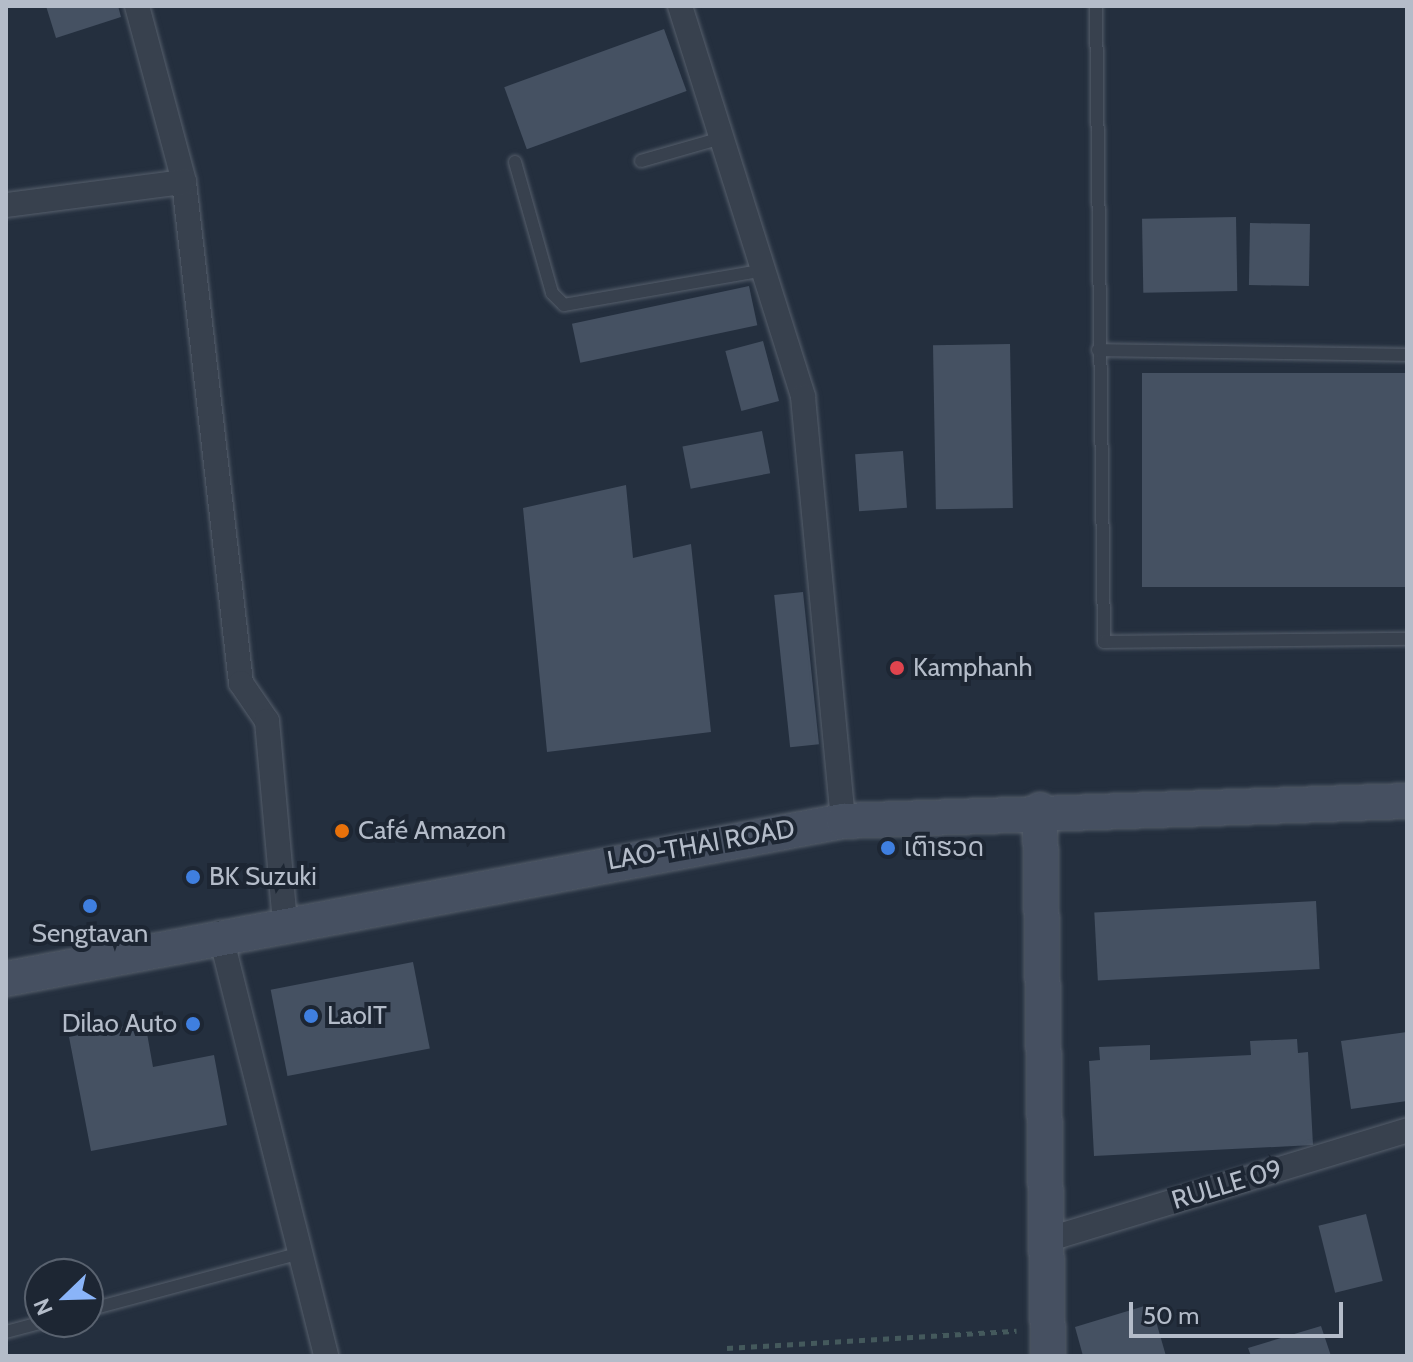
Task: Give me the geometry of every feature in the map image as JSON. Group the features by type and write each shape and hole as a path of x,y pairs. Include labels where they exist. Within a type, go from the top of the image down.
{"street":[{"path":"137,6 184,182 241,683 267,721 285,923"},
{"path":"680,6 768,270 811,442 843,821"},
{"path":"6,205 184,182"},
{"name":"LAO-THAI ROAD","path":"6,979 220,933 843,821 1040,810 1407,801"},
{"path":"1040,810 1047,1343"},
{"path":"220,933 326,1356"},
{"name":"RULLE 09","path":"1046,1240 1407,1130"}],"lane":[{"path":"1096,6 1104,642 1407,639"},
{"path":"641,161 724,137"},
{"path":"515,162 552,293 564,305 768,270"},
{"path":"1098,350 1407,355"},
{"path":"104,1306 300,1253"}],"path":[{"path":"727,1348 1047,1343"}],"building":[{"path":"46,6 118,6 121,17 56,38"},
{"path":"664,29 687,91 527,149 504,87"},
{"path":"1236,217 1237,291 1143,293 1142,219"},
{"path":"1250,223 1310,224 1309,286 1249,285"},
{"path":"749,286 757,325 580,363 572,324"},
{"path":"763,341 779,401 741,411 725,351"},
{"path":"1010,344 1013,508 936,509 933,345"},
{"path":"1142,373 1407,373 1407,587 1142,587"},
{"path":"762,431 770,473 691,489 682,446"},
{"path":"903,451 907,508 859,511 855,454"},
{"path":"626,485 633,558 691,544 711,732 547,752 523,508"},
{"path":"803,592 819,744 790,747 774,595"},
{"path":"1316,901 1320,969 1098,981 1094,913"},
{"path":"413,962 430,1048 287,1076 271,990"},
{"path":"145,1022 153,1067 214,1055 227,1125 91,1151 69,1037"},
{"path":"1407,1032 1407,1101 1351,1109 1341,1041"},
{"path":"1297,1039 1298,1053 1308,1052 1313,1145 1094,1156 1089,1061 1100,1060 1099,1047 1150,1045 1150,1060 1251,1055 1250,1041"},
{"path":"1366,1214 1383,1281 1335,1293 1318,1226"},
{"path":"1151,1304 1166,1356 1083,1356 1075,1327"},
{"path":"1321,1326 1331,1356 1251,1356 1248,1348"}],"place":[{"name":"Kamphanh","path":"897,668"},
{"name":"Café Amazon","path":"342,831"},
{"name":"ເຕົາຮວດ","path":"888,848"},
{"name":"BK Suzuki","path":"193,877"},
{"name":"Sengtavan","path":"90,906"},
{"name":"LaoIT","path":"311,1016"},
{"name":"Dilao Auto","path":"193,1024"}]}
